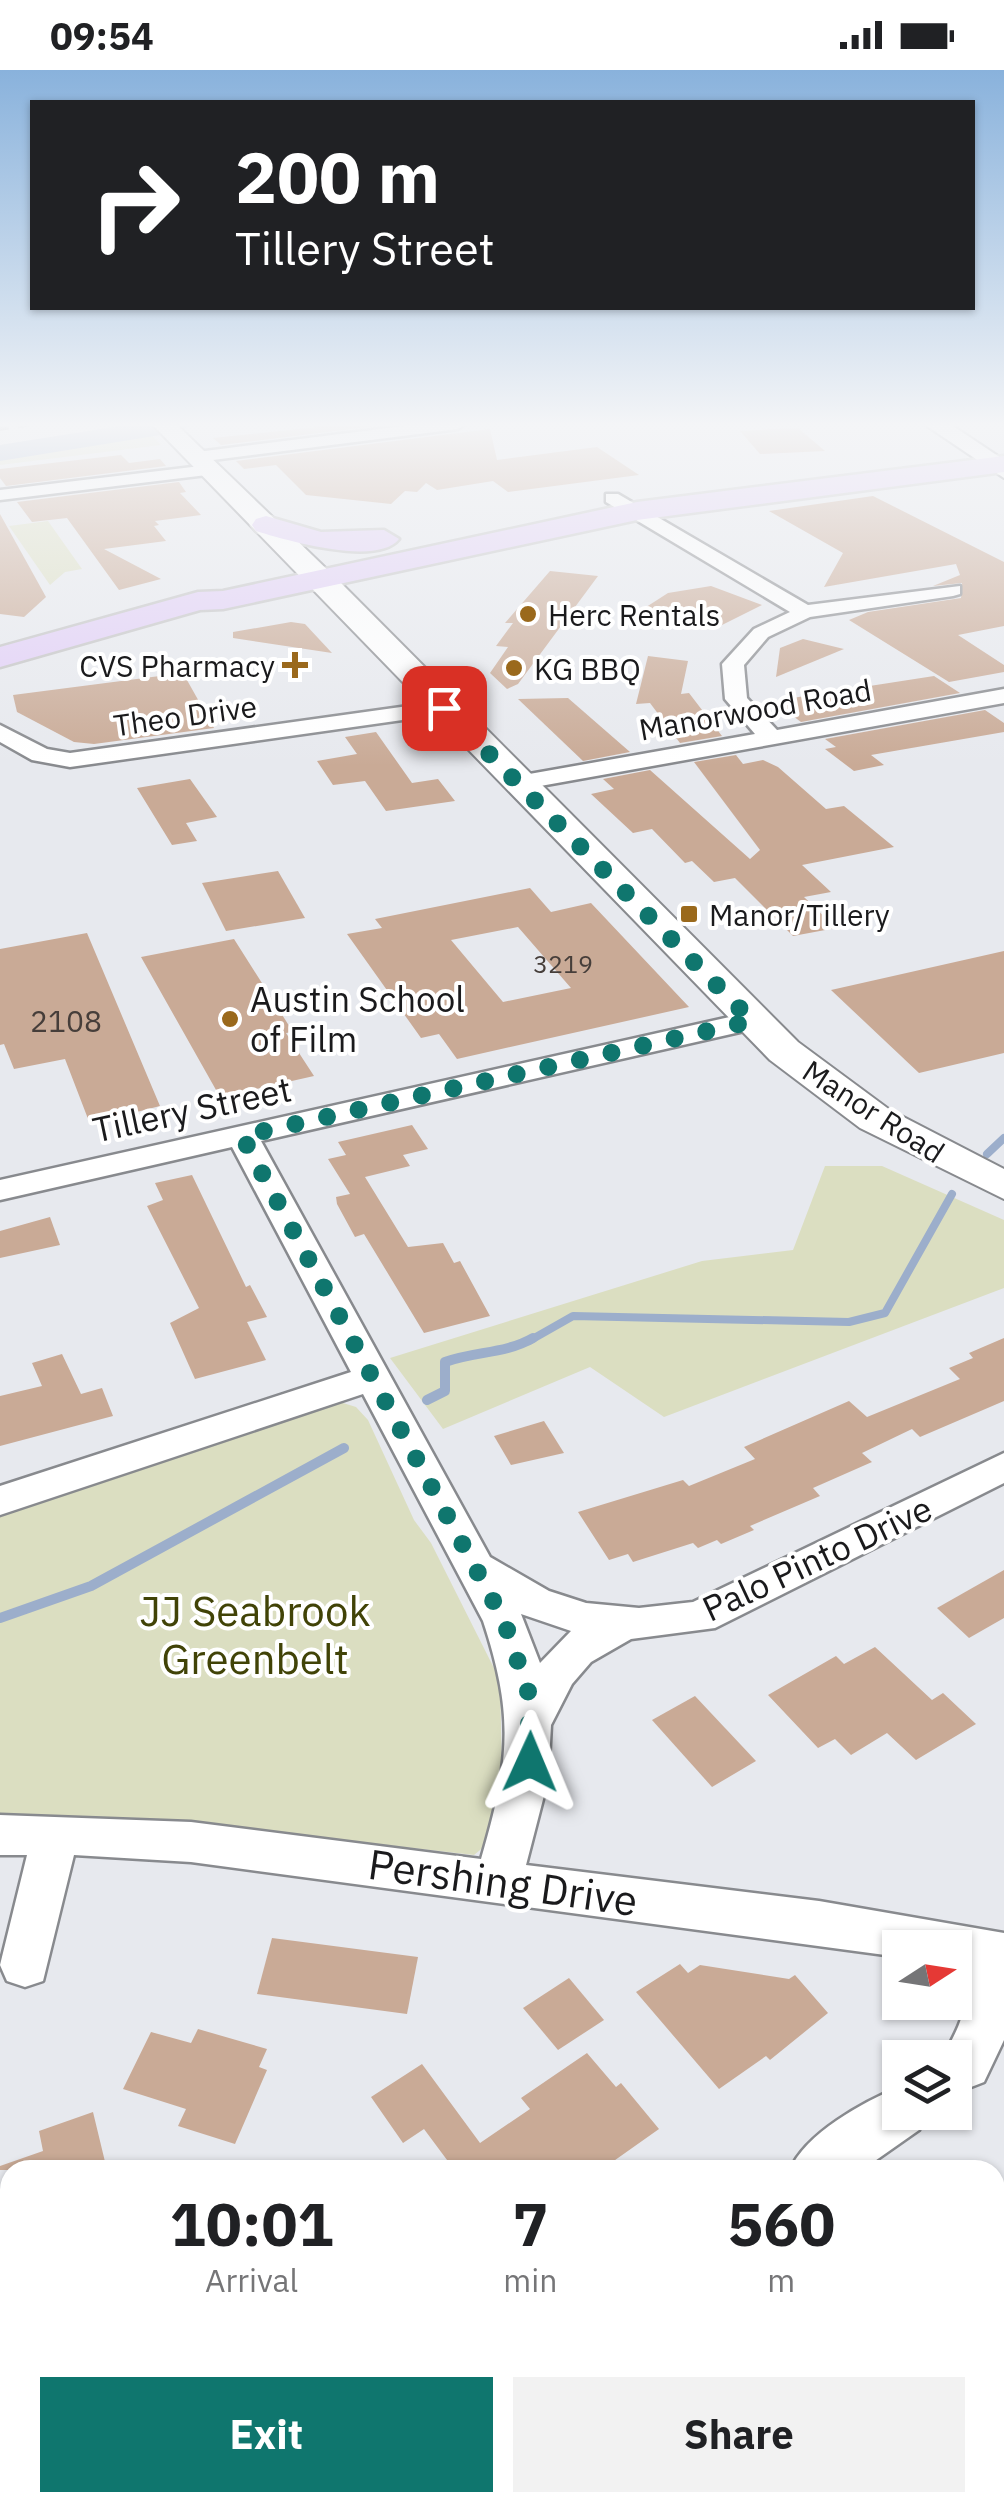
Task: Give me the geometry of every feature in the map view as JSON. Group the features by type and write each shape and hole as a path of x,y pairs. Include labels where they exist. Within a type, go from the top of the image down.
{"main road":[{"name":"Manor Road","path":"280,538 752,1021 821,1083 875,1120 1004,1186"},
{"path":"307,538 319,542 377,538"},
{"path":"4,652 210,601 419,538"},
{"path":"312,570 464,538"},
{"path":"210,601 298,595 347,604"}],"street":[{"path":"681,538 805,612"},
{"path":"770,736 736,699 734,664 760,633 805,612 953,590"},
{"name":"Manorwood Road","path":"518,783 1004,696"},
{"name":"Theo Drive","path":"0,732 40,755 70,760 444,708"},
{"name":"Tillery Street","path":"0,1190 752,1021"},
{"path":"242,1136 370,1380 504,1621 528,1691 532,1720 530,1762 498,1881"},
{"path":"0,1500 370,1380"},
{"name":"Palo Pinto Drive","path":"532,1720 569,1654 585,1640 624,1625 700,1617 735,1603 1004,1467"},
{"name":"Palo Pinto Drive","path":"470,1560 517,1596 556,1614 624,1625"},
{"path":"25,1965 55,1834"},
{"name":"Pershing Drive","path":"0,1836 55,1834 281,1852 980,1950"},
{"path":"975,2059 992,2002 980,1950"},
{"path":"831,2160 882,2125"}],"green space":[{"path":"17,538 60,538 82,569 65,572 50,585"},
{"path":"825,1166 882,1166 1004,1220 1004,1288 664,1417 590,1367 443,1429 390,1358 702,1261 793,1250"},
{"name":"JJ Seabrook Greenbelt","path":"343,1403 356,1407 368,1420 414,1520 431,1543 500,1680 502,1771 485,1846 474,1855 184,1822 0,1819 0,1516 322,1405"}],"building":[{"path":"0,538 13,538 46,597 24,617 0,614"},
{"path":"81,538 164,538 166,541 104,549 161,579 119,590"},
{"path":"816,538 956,538 1004,562 1004,626 958,635 1004,665 1004,672 949,682 849,620 868,612 961,598 962,583 933,586 960,575 956,564 824,587 843,553"},
{"path":"550,571 598,576 518,684 507,689 490,673 508,647 496,646 513,623 505,623"},
{"path":"711,586 762,605 718,627 640,611 668,593"},
{"path":"291,622 305,624 332,653 233,638 233,632"},
{"path":"803,639 844,649 776,677 780,648"},
{"path":"648,656 688,661 681,694 689,693 722,736 680,743 650,703 636,704"},
{"path":"183,673 214,728 94,744 74,742 17,712 13,695"},
{"path":"934,676 960,693 801,722 773,701"},
{"path":"568,698 630,752 583,761 518,699"},
{"path":"985,710 1004,723 1004,732 871,755 884,765 854,771 825,749 836,747 825,739"},
{"path":"376,732 412,783 438,779 455,801 386,811 365,781 333,785 317,761 357,754 345,737"},
{"path":"736,755 743,764 763,760 778,767 826,809 844,806 894,847 802,865 831,892 804,897 836,928 793,936 735,878 714,882 692,861 685,863 652,829 633,833 591,794 614,789 603,779 650,770 750,859 760,850 694,762"},
{"path":"190,779 217,817 186,823 197,841 172,845 137,788"},
{"path":"278,871 305,918 226,931 202,883"},
{"path":"530,888 551,912 591,903 689,1007 457,1059 439,1034 421,1038 347,934 382,928 375,919","holes":["518,927 571,988 503,1002 451,940"]},
{"path":"87,933 160,1106 90,1124 65,1059 14,1069 4,1044 0,1045 0,949"},
{"name":"Austin School of Film","path":"234,939 293,1032 286,1033 314,1076 220,1097 141,957"},
{"path":"1004,951 1004,1053 919,1073 831,990"},
{"path":"412,1125 428,1149 403,1155 410,1166 365,1177 408,1247 443,1243 454,1263 460,1261 490,1316 424,1333 364,1234 355,1237 336,1197 350,1194 328,1159 346,1155 338,1142"},
{"path":"192,1175 246,1287 250,1285 267,1317 247,1322 266,1360 195,1379 170,1323 199,1308 147,1206 163,1200 155,1183"},
{"path":"50,1217 60,1245 0,1258 0,1231"},
{"path":"1004,1338 1004,1401 920,1437 912,1429 862,1453 872,1462 813,1488 820,1496 750,1526 754,1530 721,1544 717,1540 698,1548 693,1543 633,1562 628,1554 609,1560 578,1512 683,1480 689,1486 755,1459 744,1447 849,1401 867,1417 960,1379 949,1368 973,1358 969,1353"},
{"path":"62,1354 81,1394 102,1388 113,1416 0,1446 0,1396 42,1386 32,1363"},
{"path":"544,1421 564,1453 511,1465 494,1436"},
{"path":"1004,1570 1004,1618 969,1638 937,1608"},
{"path":"875,1647 932,1700 943,1693 976,1724 916,1760 887,1733 851,1755 835,1739 818,1748 768,1695 836,1656 844,1664"},
{"path":"695,1696 756,1761 712,1787 652,1720"},
{"path":"272,1938 418,1957 407,2014 257,1994"},
{"path":"680,1964 688,1973 700,1965 789,1979 795,1975 828,2013 770,2060 766,2056 719,2089 636,1992"},
{"path":"569,1978 604,2020 558,2050 523,2008"},
{"path":"198,2029 267,2049 259,2067 267,2070 235,2144 178,2126 186,2109 123,2089 151,2032 191,2043"},
{"path":"587,2053 616,2087 621,2083 659,2129 615,2160 447,2160 424,2129 403,2143 371,2097 422,2064 480,2143 530,2109 521,2098"},
{"path":"93,2112 105,2160 17,2160 43,2151 39,2131"}],"waterway":[{"path":"987,1154 1004,1138"},
{"path":"529,1341 573,1316 849,1322 885,1313 952,1194"},
{"path":"427,1400 445,1391 445,1362 512,1347 533,1338"},
{"path":"0,1618 91,1586 344,1448"}],"place":[{"name":"Herc Rentals","path":"528,614"},
{"name":"CVS Pharmacy","path":"295,665"},
{"name":"KG BBQ","path":"514,668"},
{"name":"Manor/Tillery","path":"689,914"},
{"name":"Austin School of Film","path":"230,1019"}],"route":[{"path":"444,708 752,1021 242,1136 370,1380 504,1621 528,1691 532,1720 530,1762"}]}
